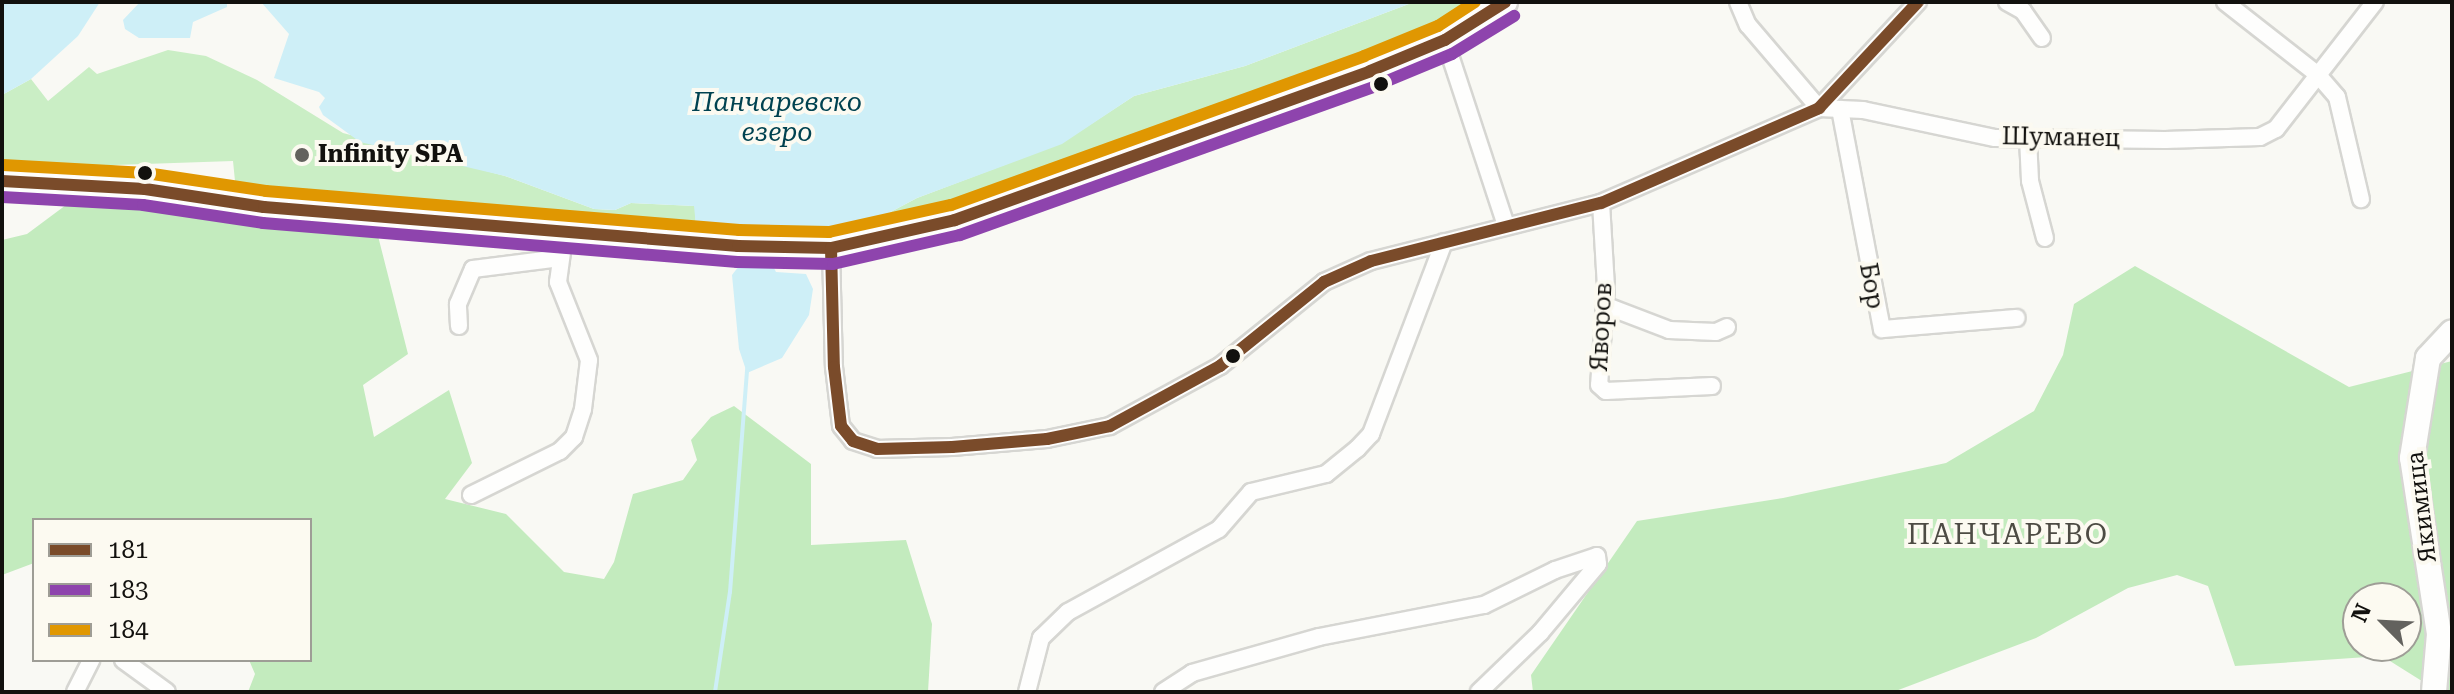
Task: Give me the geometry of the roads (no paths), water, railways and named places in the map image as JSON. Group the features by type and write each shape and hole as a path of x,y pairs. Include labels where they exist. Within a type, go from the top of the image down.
{"main road":[{"path":"2,181 145,189 264,207 738,246 831,248 955,220 1445,40 1505,2"},
{"name":"Якимица","path":"2434,692 2439,634 2412,458 2428,358 2452,332"}],"street":[{"path":"1738,2 1748,25 1819,108"},
{"path":"831,248 841,426 853,441 877,449 1047,439 1110,426 1220,366 1324,282 1371,261 1601,203 1819,108 1918,2"},
{"path":"2007,2 2023,11 2042,38"},
{"path":"2225,2 2318,75 2337,97 2361,199"},
{"name":"Шуманец","path":"1819,108 1840,109 1995,138 2260,137 2276,129 2375,2"},
{"path":"1445,40 1506,225"},
{"name":"Бор","path":"1840,109 1882,329 2017,318"},
{"path":"2028,138 2030,181 2045,238"},
{"name":"Яворов","path":"1601,203 1604,305 1599,385 1606,391 1712,386"},
{"path":"471,495 560,451 574,437 583,409 589,360 584,337 563,300 560,258 565,230"},
{"path":"1027,692 1041,638 1068,612 1219,529 1251,492 1326,474 1371,434 1444,242"},
{"path":"459,326 458,304 473,269 560,258"},
{"path":"1604,305 1669,330 1716,332 1727,327"},
{"path":"1163,692 1192,673 1319,637 1484,605 1555,570 1597,556 1598,564 1540,633 1479,692"},
{"path":"75,692 90,662"},
{"path":"126,662 167,692"}],"water":[{"path":"2,2 100,2 78,36 31,79 2,95"},
{"path":"140,2 227,2 227,7 193,22 190,38 139,38 125,29 123,20"},
{"name":"Панчаревско езеро","path":"261,2 1414,2 1245,66 1134,96 1062,144 917,198 864,226 798,232 772,264 776,272 806,274 813,289 809,315 782,358 747,373 739,349 732,275 742,262 744,230 696,226 694,206 631,203 615,210 594,209 505,176 360,142 323,115 319,107 325,98 319,92 274,78 289,34"}],"waterway":[{"path":"715,692 730,592 747,369"}],"place":[{"name":"Infinity SPA","path":"302,155"}],"district":[{"name":"ПАНЧАРЕВО","path":"2008,535"}]}
